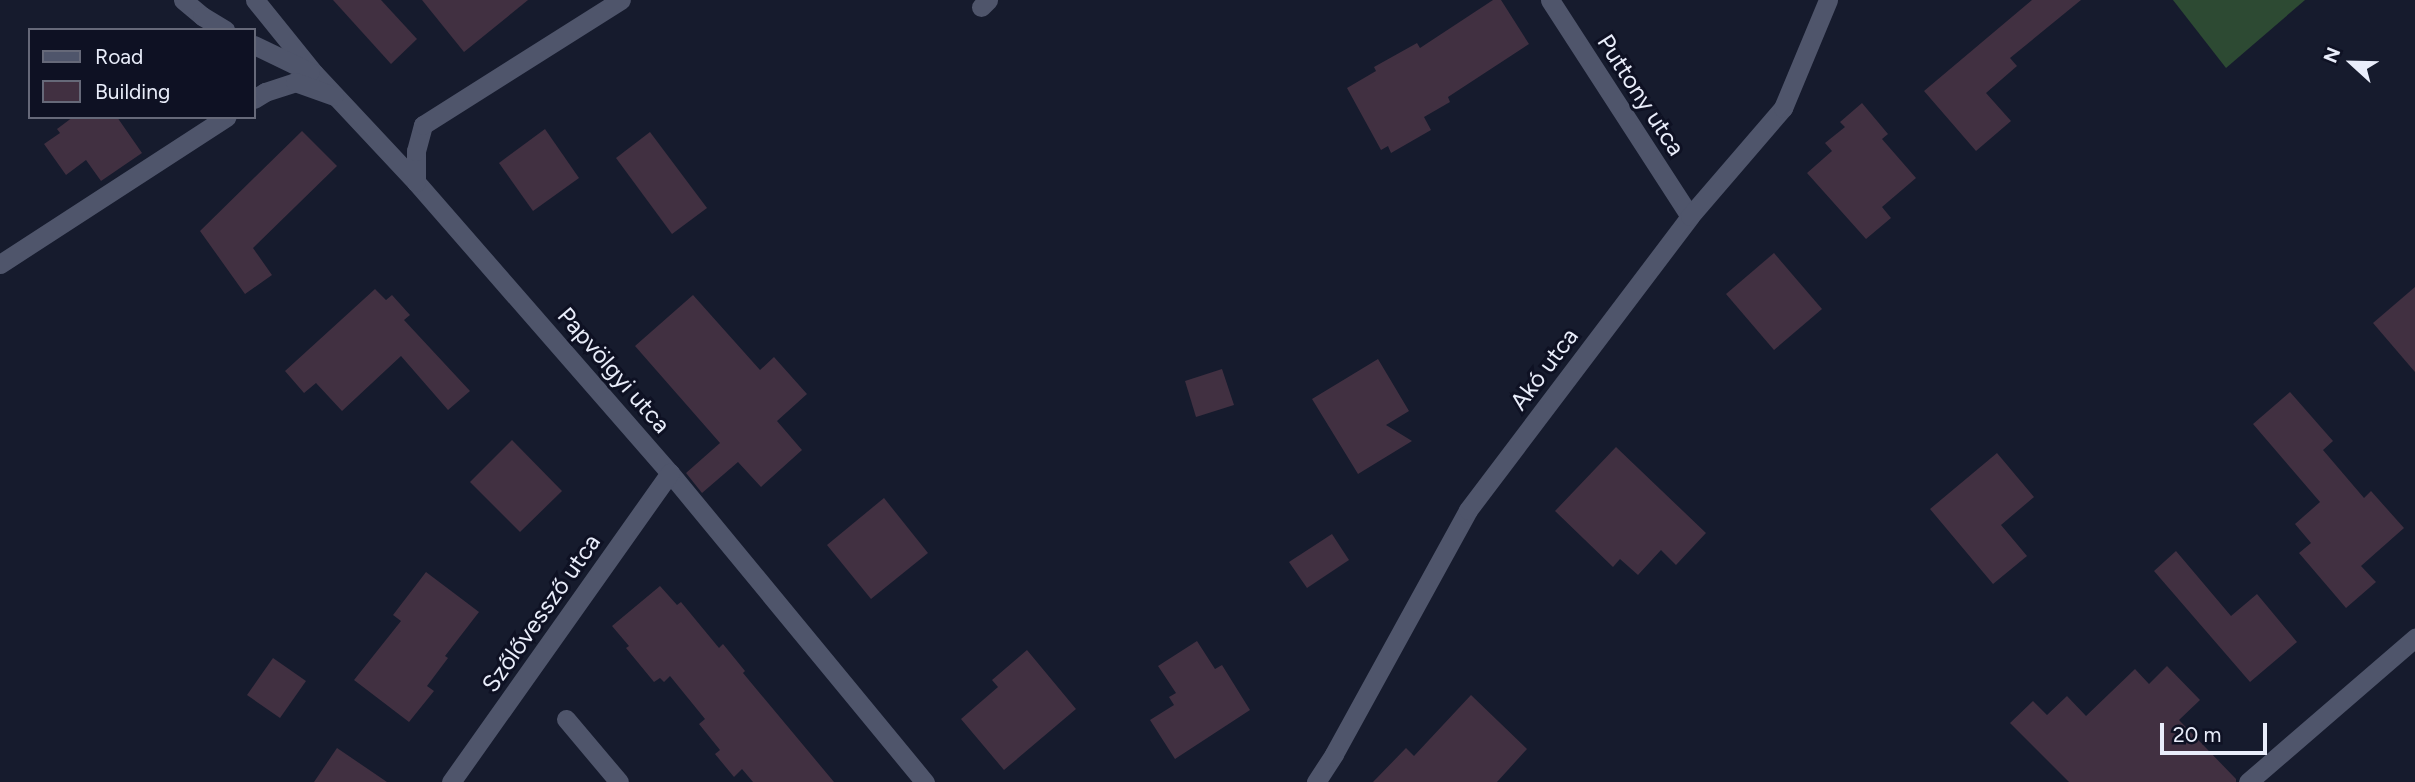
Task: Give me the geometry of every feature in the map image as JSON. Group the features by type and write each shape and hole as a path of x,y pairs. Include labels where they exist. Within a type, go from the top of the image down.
{"street":[{"path":"183,0 222,28"},
{"name":"Papvölgyi utca","path":"255,0 314,74 416,182 670,473 925,782"},
{"path":"416,182 416,151 423,125 621,0"},
{"name":"Puttony utca","path":"1550,0 1690,216"},
{"name":"Akó utca","path":"1315,782 1334,754 1468,510 1690,216 1783,108 1828,0"},
{"path":"256,46 314,74"},
{"path":"256,98 295,82 338,98"},
{"path":"0,264 223,119"},
{"name":"Szőlővessző utca","path":"451,782 670,473"},
{"path":"2248,782 2415,638"},
{"path":"566,719 619,782"}],"green space":[{"path":"2173,0 2305,0 2226,68"}],"building":[{"path":"333,0 381,0 417,39 391,64"},
{"path":"422,0 528,0 464,52"},
{"path":"1493,0 1501,0 1529,44 1448,97 1450,102 1424,117 1431,130 1391,153 1388,146 1381,150 1347,88 1376,71 1374,67 1417,43 1420,48"},
{"path":"2032,0 2081,0 2010,58 2017,66 1986,93 2011,121 1976,151 1924,91"},
{"path":"1862,103 1888,134 1882,139 1916,178 1882,207 1891,218 1866,239 1807,173 1832,151 1825,143 1845,127 1840,122"},
{"path":"70,119 118,119 142,153 101,181 86,160 66,175 44,144 60,133 57,129"},
{"path":"545,129 579,178 533,211 499,163"},
{"path":"302,131 337,166 253,248 272,275 245,294 200,231"},
{"path":"650,132 707,208 672,234 616,158"},
{"path":"1774,253 1822,309 1774,350 1726,294"},
{"path":"2415,287 2415,372 2373,323"},
{"path":"375,289 386,300 392,295 410,315 404,320 470,391 448,410 401,356 342,411 316,383 304,393 285,371"},
{"path":"693,295 760,370 774,357 807,394 777,421 802,450 761,487 738,462 702,493 686,473 720,443 635,346"},
{"path":"1378,359 1409,411 1386,425 1412,441 1358,474 1312,399"},
{"path":"1222,369 1234,405 1196,417 1185,381"},
{"path":"2290,392 2333,441 2323,450 2364,498 2371,491 2404,528 2361,566 2376,582 2346,608 2299,553 2311,543 2295,524 2320,502 2253,424"},
{"path":"512,440 562,491 520,532 470,482"},
{"path":"1616,447 1706,533 1676,565 1661,550 1638,575 1620,559 1613,567 1555,511"},
{"path":"1997,453 2034,497 2001,525 2027,556 1993,584 1930,509"},
{"path":"884,498 928,553 871,599 827,545"},
{"path":"1332,534 1349,560 1307,588 1289,562"},
{"path":"2176,551 2231,616 2257,594 2297,642 2250,682 2154,571"},
{"path":"426,572 479,612 445,656 448,658 427,686 434,691 409,722 354,680 401,621 393,615"},
{"path":"660,586 677,605 681,602 719,648 723,644 745,671 743,673 834,782 753,782 742,769 734,777 715,754 720,750 699,724 705,719 670,676 664,682 660,678 654,682 612,626"},
{"path":"1197,641 1215,669 1222,665 1250,710 1175,759 1150,720 1174,705 1169,697 1176,693 1158,666"},
{"path":"1027,650 1076,709 1004,770 961,719 998,687 992,680"},
{"path":"273,658 306,681 280,718 247,695"},
{"path":"2167,666 2200,700 2179,720 2236,782 2069,782 2010,723 2033,701 2047,715 2067,696 2086,716 2135,669 2149,684"},
{"path":"1471,695 1527,749 1497,782 1373,782 1406,748 1414,756"},
{"path":"337,748 387,782 314,782"}]}
